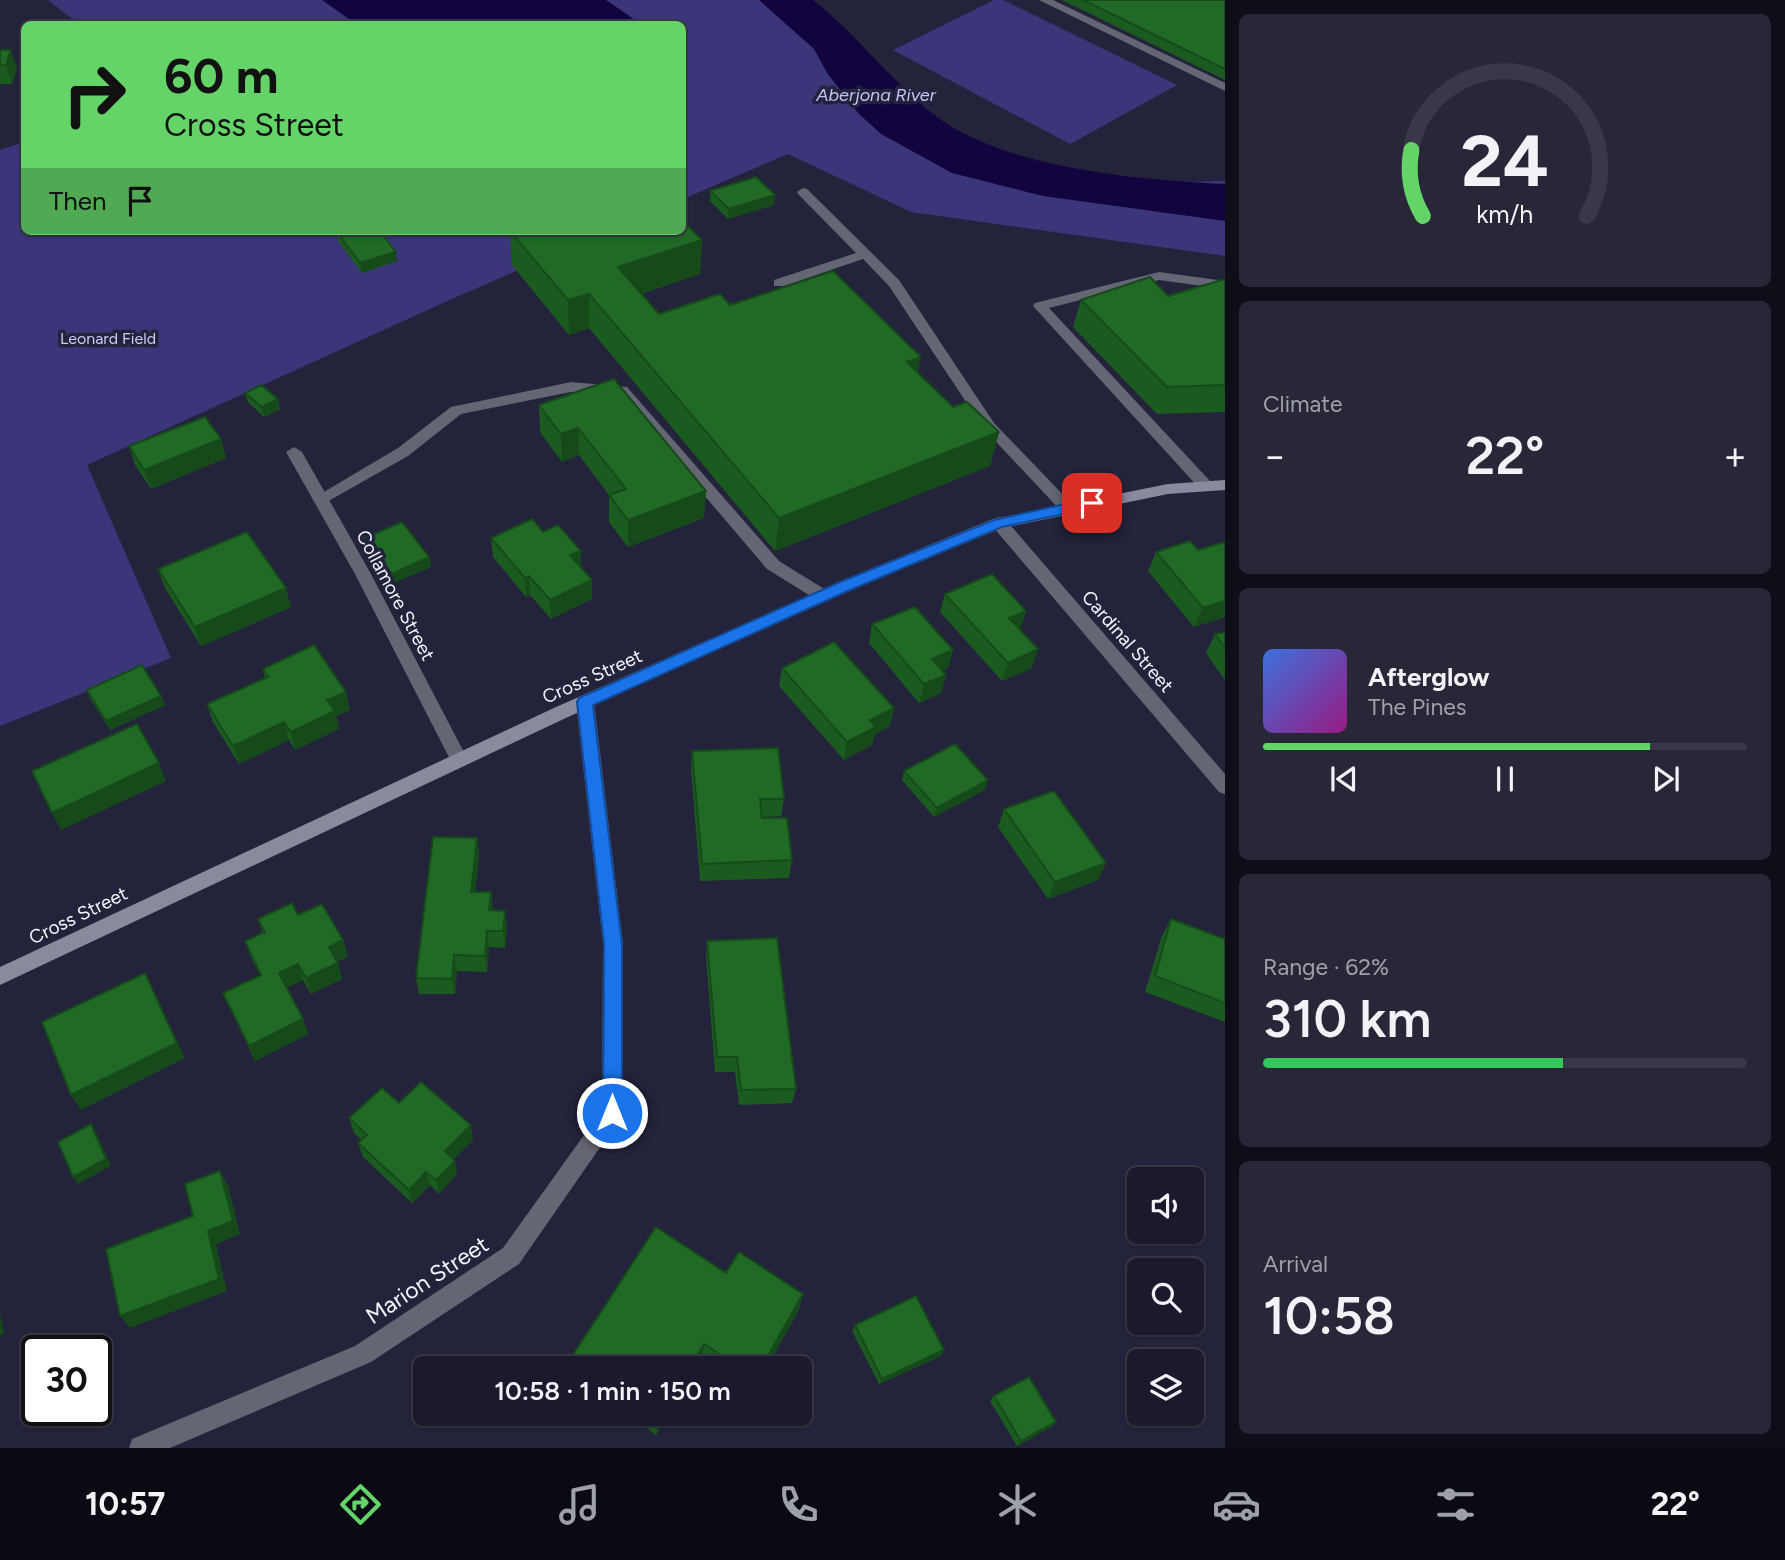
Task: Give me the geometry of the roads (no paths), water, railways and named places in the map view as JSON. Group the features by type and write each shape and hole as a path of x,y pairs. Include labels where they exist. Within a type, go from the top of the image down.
{"street":[{"path":"1044,0 1225,87"},
{"path":"803,192 894,283 989,426 1067,508"},
{"path":"779,283 865,254"},
{"path":"1205,485 1040,306 1159,276 1225,285"},
{"path":"320,499 403,452 456,410 570,387 622,390 773,565 823,596"},
{"name":"Collamore Street","path":"293,452 363,574 458,761"},
{"name":"Cross Street","path":"0,976 585,702 823,596 999,523 1168,489 1225,485"},
{"name":"Cardinal Street","path":"999,523 1225,787"},
{"name":"Marion Street","path":"141,1448 363,1354 511,1256 612,1113 613,944 585,702"}],"water":[{"path":"322,0 606,0 637,21 352,21"},
{"name":"Aberjona River","path":"759,0 813,0 937,117 966,135 1000,149 1036,160 1115,175 1225,184 1225,221 1043,196 952,173 881,134 858,113 827,73 814,49"}],"park label":[{"name":"Leonard Field","path":"108,338"}]}
